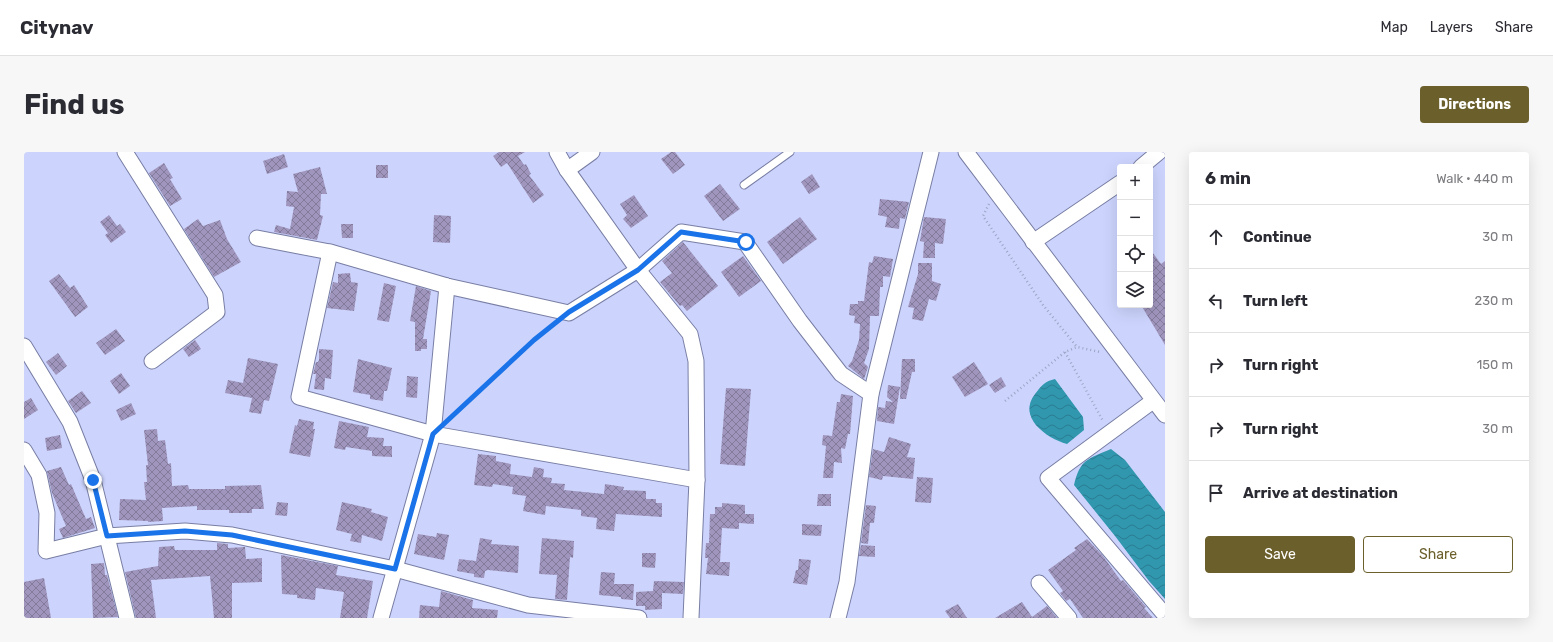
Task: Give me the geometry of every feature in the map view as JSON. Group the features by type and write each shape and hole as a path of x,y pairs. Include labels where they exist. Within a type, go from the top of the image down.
{"street":[{"path":"125,152 215,295 216,312 152,361"},
{"path":"557,152 567,170 638,270 690,334 696,361 697,480 691,618"},
{"path":"567,170 592,152"},
{"path":"838,618 846,582 872,394 931,152"},
{"path":"966,152 996,189 1033,242 1165,415"},
{"path":"1145,164 1159,152"},
{"path":"1033,242 1117,185"},
{"path":"257,238 330,252 447,286 569,312 638,270 681,232 746,242 800,321 841,374 872,394"},
{"path":"330,252 299,397 433,434 697,480"},
{"path":"381,618 433,434 447,286"},
{"path":"24,346 70,422 93,480 127,618"},
{"path":"1153,401 1048,478 1165,615"},
{"path":"24,450 39,475 47,513 46,551 107,536 185,531 232,535 395,569 528,605 640,618"},
{"path":"1039,583 1069,618"}],"lane":[{"path":"744,186 790,152"}],"path":[{"path":"996,189 983,216 1043,305 1077,347"},
{"path":"433,434 534,340 569,312"},
{"path":"1005,401 1065,352 1077,347 1120,357"},
{"path":"1065,352 1110,434"}],"water":[{"path":"1055,379 1083,417 1084,430 1067,444 1043,432 1036,425 1029,411 1030,403 1039,389 1044,384"},
{"path":"1111,449 1125,460 1165,512 1165,599 1149,581 1074,485 1079,470 1086,461"}],"building":[{"path":"499,152 525,152 518,156 524,165 526,164 531,174 529,175 544,195 533,203 507,163 501,167 493,156"},
{"path":"671,152 675,152 685,165 673,174 661,159"},
{"path":"284,154 288,167 267,174 263,161"},
{"path":"164,163 173,178 170,179 182,199 170,206 149,173"},
{"path":"376,165 388,165 388,178 376,178"},
{"path":"320,167 327,194 321,194 320,215 323,216 317,240 274,232 276,225 290,229 294,207 286,206 287,191 298,192 293,174"},
{"path":"812,174 820,187 809,194 801,182"},
{"path":"720,184 740,209 723,221 704,196"},
{"path":"634,195 648,216 631,228 623,219 627,215 620,204"},
{"path":"880,199 909,202 905,219 900,218 899,229 885,227 887,217 878,215"},
{"path":"109,215 117,226 120,224 126,232 111,243 105,235 108,233 100,222"},
{"path":"434,215 451,216 450,243 433,242"},
{"path":"800,217 817,239 783,264 767,242"},
{"path":"924,217 946,219 943,244 935,243 935,258 923,258 924,242 920,241"},
{"path":"198,219 203,226 220,220 227,239 241,262 214,277 184,229"},
{"path":"341,224 353,224 353,238 342,238"},
{"path":"683,242 718,286 687,311 682,305 680,306 660,282 672,273 662,261"},
{"path":"1153,253 1161,264 1165,261 1165,345 1143,308 1153,308"},
{"path":"743,256 761,281 739,297 721,272"},
{"path":"874,256 893,259 890,277 883,276 883,287 880,287 879,316 870,316 869,349 864,363 868,367 864,379 848,366 852,361 859,340 860,324 854,323 855,316 849,315 850,304 858,304 858,301 864,301 869,262 872,263"},
{"path":"918,263 932,263 932,281 941,284 936,301 929,299 923,321 912,319 914,308 908,307 918,274"},
{"path":"350,273 351,282 358,283 354,311 327,308 333,282 338,283 338,274"},
{"path":"59,274 70,288 74,285 88,307 75,317 49,281"},
{"path":"384,283 396,286 389,322 377,320"},
{"path":"416,286 431,291 423,339 427,339 427,349 421,349 421,351 415,351 415,322 410,321"},
{"path":"116,329 125,341 105,355 96,343"},
{"path":"195,340 201,349 189,357 183,349"},
{"path":"319,349 333,350 331,379 325,378 324,390 314,389 316,374 313,374 316,362 319,360"},
{"path":"58,353 67,366 56,375 46,362"},
{"path":"248,358 278,364 269,401 264,400 261,414 249,412 252,398 225,393 228,380 243,383"},
{"path":"358,359 392,368 387,391 384,391 383,401 370,399 370,395 353,392"},
{"path":"902,359 915,359 915,372 912,372 906,399 900,399"},
{"path":"974,362 988,384 965,397 952,377"},
{"path":"121,373 130,386 119,394 110,381"},
{"path":"407,376 418,377 417,398 406,397"},
{"path":"1001,377 1006,386 995,393 989,385"},
{"path":"888,385 900,387 894,424 877,421 878,407 885,408 886,401 893,402 887,397"},
{"path":"726,388 751,389 745,466 720,464"},
{"path":"82,391 91,403 76,413 68,401"},
{"path":"841,394 853,396 850,434 848,434 845,449 841,448 842,463 834,462 833,478 823,478 826,446 822,445 823,435 832,436 837,402 840,402"},
{"path":"31,398 38,410 24,419 24,402"},
{"path":"131,403 136,414 121,421 116,410"},
{"path":"299,419 314,422 313,429 315,429 310,457 289,453 295,425 297,426"},
{"path":"339,421 369,427 367,437 384,438 383,446 392,446 392,457 372,456 372,451 346,447 345,450 334,448"},
{"path":"157,429 158,441 165,440 168,464 171,463 172,486 188,485 189,489 225,489 225,486 261,485 264,509 252,509 252,513 229,513 229,510 197,510 197,506 162,508 163,521 148,522 119,520 120,499 146,500 144,482 147,482 146,465 148,465 144,430"},
{"path":"60,435 62,448 47,451 45,438"},
{"path":"889,437 911,444 907,457 915,458 913,479 883,476 882,480 869,477 873,449 884,452"},
{"path":"478,454 496,456 496,461 511,464 510,474 532,477 534,467 544,469 543,477 552,478 551,483 565,484 564,490 604,494 605,484 624,487 623,490 646,491 646,499 656,499 656,503 662,503 662,517 616,514 614,531 596,529 597,518 581,516 581,510 546,506 545,515 523,511 526,496 512,494 513,487 493,484 492,487 474,485"},
{"path":"61,467 69,485 71,484 86,519 91,517 95,528 63,538 59,529 66,526 52,493 47,471"},
{"path":"917,477 933,478 931,503 915,502"},
{"path":"818,494 831,494 831,506 817,506"},
{"path":"277,502 288,503 287,516 275,515"},
{"path":"342,502 372,509 371,512 388,517 382,541 362,535 361,543 350,541 352,534 336,530"},
{"path":"722,503 745,505 745,514 754,514 754,524 739,523 739,529 722,528 720,562 730,562 729,576 706,574 708,558 705,558 706,543 709,543 710,514 715,514 715,507 722,507"},
{"path":"866,505 876,506 874,523 870,523 868,544 861,543"},
{"path":"802,524 822,525 821,536 802,535"},
{"path":"437,533 449,535 444,560 414,554 418,534 436,537"},
{"path":"480,538 492,540 491,544 519,546 518,573 488,570 485,571 484,578 474,577 474,574 457,571 459,559 476,561"},
{"path":"542,538 574,541 573,558 570,557 567,600 555,599 557,575 539,574"},
{"path":"1087,539 1103,556 1121,581 1123,580 1146,607 1144,608 1153,618 1083,618 1070,599 1066,601 1060,593 1063,591 1048,570 1076,550 1074,548"},
{"path":"217,543 228,544 228,548 245,547 246,559 262,558 262,582 232,583 232,618 214,618 210,576 151,580 156,618 136,618 125,572 158,566 159,547 174,546 175,550 217,550"},
{"path":"861,545 875,546 875,557 859,556"},
{"path":"642,553 656,553 655,568 642,567"},
{"path":"281,555 338,566 336,575 373,581 367,618 340,618 344,592 316,588 315,600 297,598 297,595 282,594"},
{"path":"799,559 811,560 807,585 793,583 796,570 798,570"},
{"path":"104,563 105,575 107,575 118,617 93,618 91,564"},
{"path":"601,572 615,573 614,584 634,584 633,600 621,599 621,597 599,595"},
{"path":"44,578 51,618 24,618 24,582"},
{"path":"654,581 684,582 683,594 662,593 662,609 645,610 645,606 636,606 636,592 653,591"},
{"path":"441,591 473,600 472,608 498,610 497,618 419,618 420,605 439,607"},
{"path":"1022,602 1032,617 1047,606 1057,618 995,618"},
{"path":"958,604 967,618 950,618 945,611"}],"route":[{"path":"93,480 107,536 185,531 232,535 395,569 433,434 534,340 569,312 638,270 681,232 746,242"}]}
